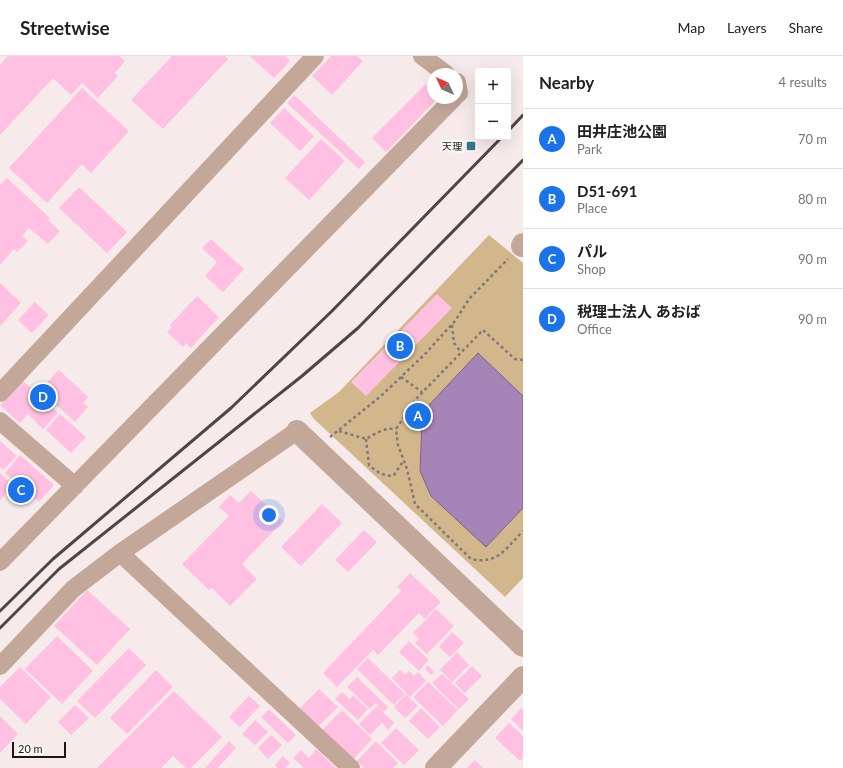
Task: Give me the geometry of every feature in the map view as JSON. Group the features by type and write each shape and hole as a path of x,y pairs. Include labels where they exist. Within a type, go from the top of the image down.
{"street":[{"path":"0,393 315,56"},
{"path":"422,56 438,68"},
{"path":"0,562 448,104"},
{"path":"0,421 75,486"},
{"path":"0,666 73,589 120,553 297,431 523,646"},
{"path":"120,553 351,768"},
{"path":"436,768 523,677"}],"path":[{"path":"316,449 381,396 425,354 452,324 469,299 523,245"},
{"path":"452,324 454,343 461,352"},
{"path":"523,360 515,359 483,330 422,392 396,429 398,445 407,469 415,504 471,559 482,561 499,556 523,531"},
{"path":"401,377 422,392"},
{"path":"338,431 366,439 381,431 391,428 396,429"},
{"path":"366,439 369,465 377,472 390,476 394,475 404,460"}],"shaded area":[{"path":"489,235 523,263 523,578 505,597 314,419 310,413 339,392"},
{"path":"478,353 523,396 523,508 486,547 431,496 420,471 422,423 430,404"}],"building":[{"path":"8,56 119,56 125,61 115,73 118,76 98,98 82,83 71,95 53,78 0,135 0,65"},
{"path":"172,56 225,56 228,59 163,129 131,100"},
{"path":"250,56 285,56 290,61 274,78"},
{"path":"331,56 357,56 363,61 332,95 312,76"},
{"path":"427,83 427,104 432,104 386,152 372,138"},
{"path":"82,88 129,131 91,173 82,164 47,203 9,168"},
{"path":"294,95 365,162 359,169 287,103"},
{"path":"284,108 314,136 300,151 270,123"},
{"path":"321,139 345,161 309,200 285,178"},
{"path":"7,178 50,218 48,220 60,231 48,244 29,228 22,236 28,241 17,252 14,249 0,265 0,185"},
{"path":"79,187 127,232 107,253 59,208"},
{"path":"211,239 244,269 223,292 205,276 217,262 202,248"},
{"path":"0,283 21,303 0,326"},
{"path":"437,294 452,308 366,396 351,382"},
{"path":"197,296 219,317 191,348 186,343 183,347 167,332 172,327 170,325"},
{"path":"35,302 49,315 32,333 18,320"},
{"path":"59,370 88,397 83,403 88,407 75,422 40,390"},
{"path":"23,381 58,413 43,429 28,414 20,423 0,405"},
{"path":"60,414 86,437 71,453 46,430"},
{"path":"0,441 17,456 3,470 0,467"},
{"path":"20,455 54,485 39,502 5,473"},
{"path":"0,473 13,486 0,500"},
{"path":"251,491 283,521 242,564 257,579 230,606 212,588 209,590 182,564 229,516 219,507 230,495 239,503"},
{"path":"322,504 342,523 301,566 281,547"},
{"path":"364,530 377,542 348,572 335,560"},
{"path":"410,573 441,602 425,619 419,613 378,655 373,650 337,687 323,673 402,590 397,587"},
{"path":"87,590 130,629 97,665 54,626"},
{"path":"436,609 454,626 427,654 415,643 419,639 413,633"},
{"path":"452,632 464,643 450,657 439,647"},
{"path":"57,636 93,671 62,704 25,669"},
{"path":"409,641 429,660 419,671 399,652"},
{"path":"129,648 146,665 95,718 77,701"},
{"path":"457,652 469,665 452,682 440,670"},
{"path":"368,658 405,694 394,705 357,669"},
{"path":"428,665 434,672 431,675 425,669"},
{"path":"472,666 482,676 465,693 455,683"},
{"path":"20,667 51,697 26,724 0,699 0,687"},
{"path":"156,670 173,687 127,734 110,718"},
{"path":"400,670 405,675 409,671 414,676 418,672 426,681 410,697 392,678"},
{"path":"442,674 469,699 459,709 432,683"},
{"path":"357,677 388,707 384,712 375,703 370,709 347,687"},
{"path":"428,682 458,710 443,726 413,697"},
{"path":"319,689 338,707 317,728 298,710"},
{"path":"174,691 222,737 191,768 186,768 173,756 161,768 97,768"},
{"path":"342,692 350,699 353,695 368,709 358,720 335,699"},
{"path":"406,694 418,706 405,718 394,707"},
{"path":"249,696 260,706 240,727 229,717"},
{"path":"75,705 89,718 71,735 58,722"},
{"path":"377,706 394,723 388,730 382,723 370,735 359,724"},
{"path":"523,707 523,731 511,719"},
{"path":"421,708 440,727 428,739 409,721"},
{"path":"269,709 296,735 288,743 261,717"},
{"path":"342,710 372,739 352,761 321,731"},
{"path":"0,716 18,734 0,753"},
{"path":"255,720 268,732 255,745 242,734"},
{"path":"509,723 523,736 523,758 520,761 495,738"},
{"path":"396,728 419,750 404,765 381,743"},
{"path":"271,735 282,745 268,759 258,748"},
{"path":"229,741 236,748 218,768 205,768"},
{"path":"376,741 398,763 393,768 364,768 357,761"},
{"path":"316,749 336,768 304,768 293,758 301,750 309,758"},
{"path":"283,756 290,763 285,768 277,768 275,765"},
{"path":"475,760 483,768 467,768"}],"railway":[{"path":"511,128 523,115"},
{"path":"0,611 53,559 231,408 332,311 499,140"},
{"path":"0,628 59,569 302,376 358,328 523,160"}],"place":[{"name":"天理","path":"471,146"},
{"name":"D51-691","path":"400,346"},
{"name":"税理士法人 あおば","path":"43,397"},
{"name":"田井庄池公園","path":"418,416"},
{"name":"パル","path":"21,490"}]}
